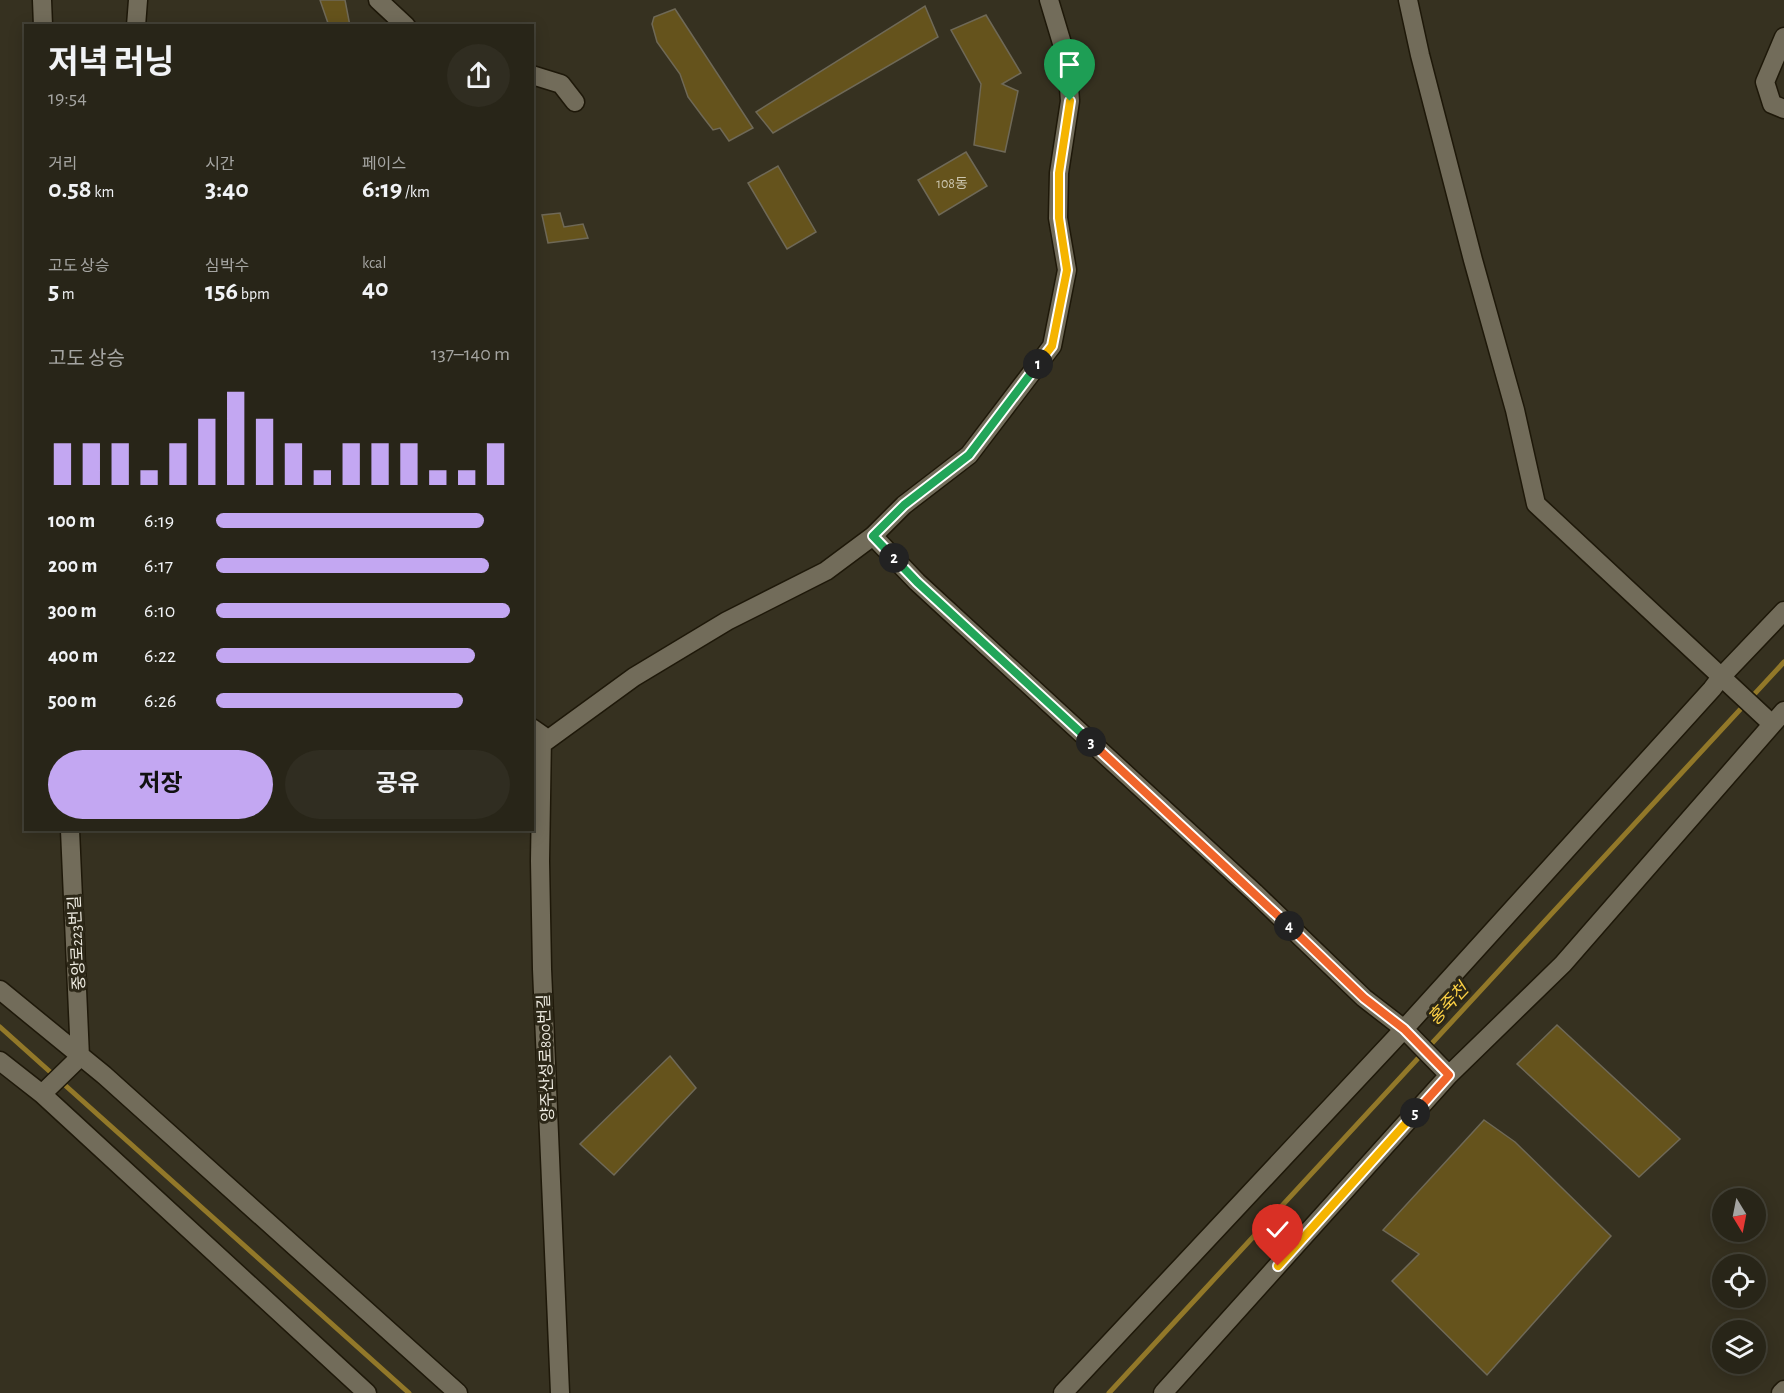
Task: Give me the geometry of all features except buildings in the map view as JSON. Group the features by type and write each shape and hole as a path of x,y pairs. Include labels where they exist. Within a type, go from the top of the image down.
{"street":[{"path":"42,0 43,24"},
{"path":"136,24 138,0"},
{"path":"378,0 404,24"},
{"path":"542,744 634,677 727,621 826,571 873,536 904,505 969,455 1052,346 1067,270 1059,218 1059,173 1070,101 1067,60 1049,0"},
{"path":"1163,1393 1449,1075 1563,964 1778,718 1720,677 1536,504 1515,410 1467,237 1408,0"},
{"path":"1784,37 1765,82 1772,104 1784,109"},
{"path":"534,76 561,84 575,102"},
{"path":"873,536 917,582 1246,885 1364,998 1404,1029 1449,1075"},
{"path":"1063,1393 1404,1029 1720,677 1784,611"},
{"path":"534,729 542,735 542,744"},
{"name":"양주산성로800번길","path":"542,744 540,861 542,969 560,1393"},
{"name":"중앙로223번길","path":"70,831 80,1057"},
{"path":"0,990 104,1075 458,1393"},
{"path":"42,1094 80,1057"},
{"path":"0,1061 42,1094 367,1393"}],"waterway":[{"name":"홍죽천","path":"1109,1393 1784,662"},
{"path":"0,1027 409,1393"}],"route":[{"path":"1070,101 1059,173 1059,218 1067,270 1052,346 969,455 904,505 873,536 917,582 1255,893 1364,998 1404,1029 1449,1075 1278,1266"}]}
